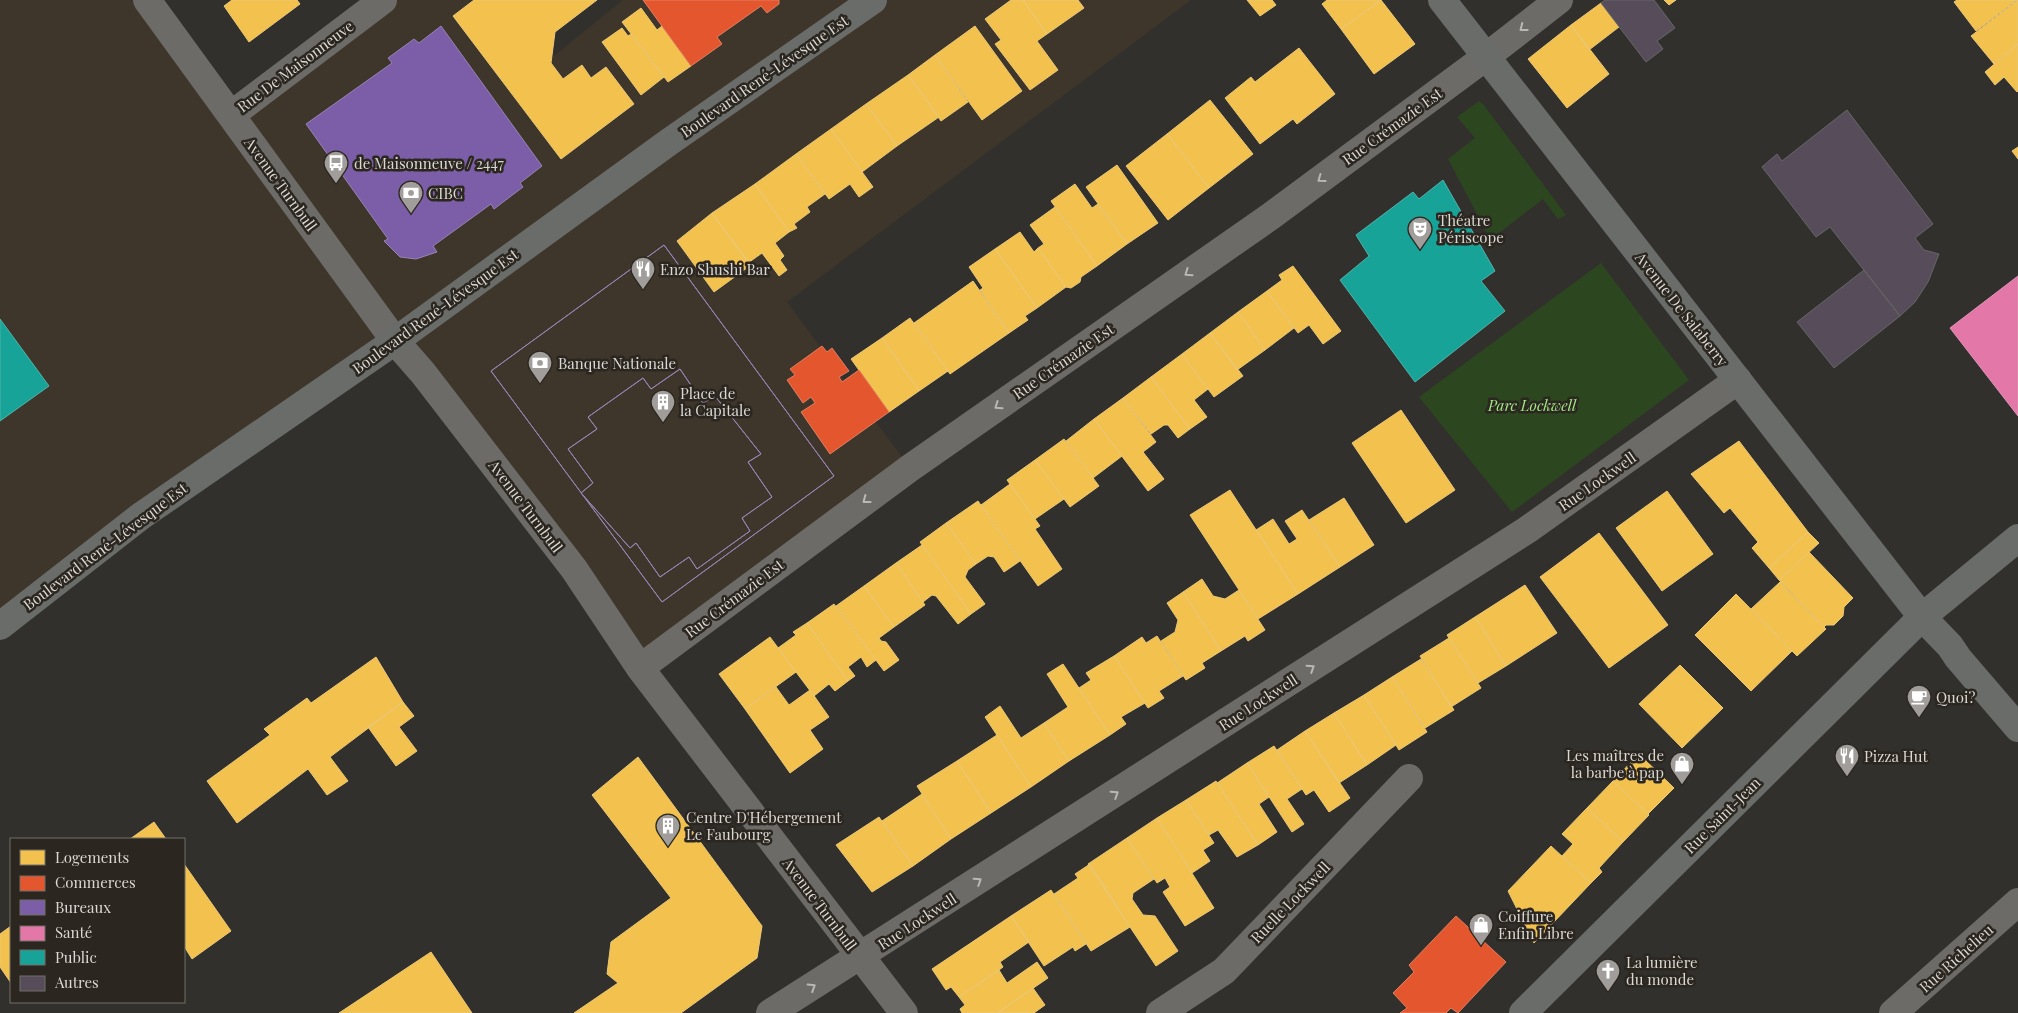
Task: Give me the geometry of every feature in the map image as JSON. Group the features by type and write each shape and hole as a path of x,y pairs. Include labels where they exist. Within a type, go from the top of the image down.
{"main road":[{"name":"Boulevard René-Lévesque Est","path":"0,626 141,516 396,341 669,142 873,0"},
{"name":"Avenue De Salaberry","path":"1442,0 1922,617 1950,646 1958,658 2018,728"},
{"name":"Rue Saint-Jean","path":"1535,1009 1922,617 2018,538"}],"street":[{"name":"Avenue Turnbull","path":"147,0 396,341 424,373 574,569 640,668 904,1013"},
{"name":"Rue De Maisonneuve","path":"231,115 383,0"},
{"name":"Rue Crémazie Est","path":"640,668 910,468 1271,216 1560,0"},
{"name":"Rue Lockwell","path":"770,1013 1527,530 1738,380"},
{"name":"Ruelle Lockwell","path":"1160,1013 1224,972 1409,778"},
{"name":"Rue Richelieu","path":"1893,1013 2018,902"}],"shaded area":[{"path":"0,0 147,0 231,114 383,0 469,0 528,77 623,0 1191,0 787,302 910,468 640,668 395,341 0,630"}],"green space":[{"path":"1479,101 1566,215 1558,219 1543,199 1494,237 1489,237 1448,159 1475,138 1457,117"},
{"name":"Parc Lockwell","path":"1601,263 1689,380 1512,512 1419,397"}],"building: Logements":[{"path":"232,0 297,0 300,4 249,42 224,6"},
{"path":"474,0 597,0 555,32 551,63 563,79 582,65 591,78 606,67 634,104 561,159 453,16"},
{"path":"1011,0 1023,0 1047,34 1037,41 1058,70 1030,90 995,44 1001,40 985,19"},
{"path":"1023,0 1078,0 1084,8 1047,34"},
{"path":"1247,0 1272,0 1276,5 1260,16"},
{"path":"1327,0 1381,0 1341,29 1322,4"},
{"path":"1381,0 1415,44 1374,74 1341,29"},
{"path":"1664,0 1676,0 1669,5"},
{"path":"1957,0 2017,0 1976,31 1954,2"},
{"path":"2018,0 2018,44 1994,64 1971,36"},
{"path":"1601,3 1619,27 1589,50 1571,25"},
{"path":"641,8 657,30 662,26 691,66 668,82 622,22"},
{"path":"1571,25 1609,74 1567,108 1528,59"},
{"path":"975,26 1022,91 982,120 935,55"},
{"path":"622,28 628,36 631,34 664,77 641,95 602,42"},
{"path":"2018,44 2017,92 2004,77 1995,85 1985,72"},
{"path":"1299,48 1335,94 1297,124 1293,119 1260,144 1225,98 1251,77 1255,82"},
{"path":"935,55 968,102 941,121 908,75"},
{"path":"908,75 939,117 897,146 866,104"},
{"path":"1210,100 1253,154 1209,188 1167,134"},
{"path":"866,104 897,146 862,172 831,129"},
{"path":"831,129 873,187 859,197 850,184 829,199 796,154"},
{"path":"1167,134 1209,188 1168,220 1126,166"},
{"path":"2018,147 2018,159 2012,151"},
{"path":"796,154 825,194 807,207 810,212 794,224 797,228 789,232 755,184"},
{"path":"1117,165 1158,223 1127,244 1086,187"},
{"path":"755,184 789,232 775,243 784,256 780,260 787,270 779,276 762,253 748,263 712,213"},
{"path":"1075,184 1092,208 1098,204 1127,244 1097,266 1051,201"},
{"path":"1055,207 1097,266 1081,277 1080,282 1071,288 1066,287 1038,248 1044,244 1030,225"},
{"path":"712,213 751,265 714,292 677,241"},
{"path":"1020,232 1034,252 1038,248 1066,287 1037,308 995,249"},
{"path":"995,249 1037,308 1025,316 1028,320 1009,333 980,290 983,288 969,267"},
{"path":"1293,266 1341,331 1323,344 1309,325 1298,333 1267,291 1282,280 1279,275"},
{"path":"973,281 1009,333 950,374 914,323"},
{"path":"1267,291 1294,328 1265,350 1238,312"},
{"path":"1238,312 1265,350 1237,370 1210,333"},
{"path":"910,318 948,371 919,391 882,338"},
{"path":"1210,333 1243,376 1214,397 1182,354"},
{"path":"882,338 919,391 889,412 851,359"},
{"path":"1182,354 1208,389 1194,400 1207,417 1190,429 1151,377"},
{"path":"1151,377 1190,429 1178,438 1168,425 1164,425 1151,434 1123,398"},
{"path":"1123,398 1156,442 1143,452 1164,479 1148,491 1094,419"},
{"path":"1401,410 1455,490 1406,523 1352,443"},
{"path":"1094,419 1122,456 1093,478 1066,441"},
{"path":"1064,439 1099,486 1070,507 1035,460"},
{"path":"1739,441 1808,532 1769,568 1752,548 1758,542 1730,508 1724,513 1691,474"},
{"path":"1035,460 1064,499 1035,519 1007,480"},
{"path":"1010,484 1040,526 1035,529 1062,569 1038,586 981,505"},
{"path":"1230,490 1298,594 1258,619 1190,515"},
{"path":"1667,491 1713,554 1662,591 1616,528"},
{"path":"1344,498 1374,545 1340,567 1309,520"},
{"path":"978,501 1020,561 1004,572 994,557 988,556 976,564 946,523"},
{"path":"1302,510 1340,567 1298,594 1256,530 1273,519 1289,544 1297,539 1285,521"},
{"path":"946,523 976,564 968,570 965,577 985,604 971,614 920,542"},
{"path":"1808,532 1819,543 1779,580 1769,568"},
{"path":"1599,533 1668,625 1609,668 1540,577"},
{"path":"922,545 971,614 958,624 936,596 932,595 923,602 896,563"},
{"path":"1809,552 1853,598 1844,607 1843,616 1834,625 1826,625 1824,627 1779,580"},
{"path":"896,563 925,605 894,627 864,586"},
{"path":"1202,579 1213,596 1225,599 1239,590 1265,630 1248,641 1245,636 1221,651 1183,592"},
{"path":"1780,582 1826,629 1797,656 1751,609"},
{"path":"1525,585 1557,633 1506,666 1475,617"},
{"path":"864,586 894,627 879,638 881,641 886,642 899,660 884,671 836,606"},
{"path":"1183,592 1221,651 1202,663 1205,668 1186,680 1161,641 1175,632 1178,620 1167,603"},
{"path":"1736,594 1792,651 1751,691 1695,635"},
{"path":"834,604 876,660 867,667 861,657 848,667 855,676 848,681 807,623"},
{"path":"1475,617 1506,666 1478,683 1447,635"},
{"path":"807,623 848,681 835,691 829,684 814,696 778,648 796,635 793,632"},
{"path":"1157,636 1183,676 1159,691 1164,698 1148,708 1114,656 1142,637 1146,643"},
{"path":"770,637 796,672 745,709 719,674"},
{"path":"1449,638 1481,688 1451,707 1420,656"},
{"path":"1114,656 1145,703 1121,717 1126,724 1110,735 1079,688 1091,680 1086,673"},
{"path":"376,657 403,702 330,757 348,781 327,795 308,769 237,823 207,781 270,735 264,729 307,698 311,703"},
{"path":"1421,659 1454,710 1425,728 1392,677"},
{"path":"1063,664 1110,735 1069,761 1044,723 1068,707 1047,674"},
{"path":"1680,665 1723,708 1682,748 1639,704"},
{"path":"1392,677 1427,732 1399,750 1364,695"},
{"path":"776,687 789,705 810,690 829,717 810,730 823,749 790,773 745,709"},
{"path":"1364,695 1396,745 1367,765 1334,713"},
{"path":"403,702 414,716 399,727 417,751 396,766 368,727"},
{"path":"1000,706 1021,738 1044,723 1069,761 1031,787 985,717"},
{"path":"1334,713 1367,765 1339,783 1305,731"},
{"path":"1305,731 1350,798 1329,812 1314,790 1306,795 1277,750"},
{"path":"997,735 1031,787 991,813 957,761"},
{"path":"1274,746 1302,789 1287,799 1304,824 1292,832 1247,763"},
{"path":"1639,754 1674,788 1648,814 1613,781"},
{"name":"Centre D'Hébergement Le Faubourg","path":"638,757 762,926 757,958 681,1013 574,1013 618,983 607,974 611,942 671,898 592,795"},
{"path":"957,761 991,813 951,839 917,786"},
{"path":"1247,763 1269,797 1259,804 1277,832 1258,845 1217,783"},
{"path":"1216,781 1258,845 1237,857 1218,830 1209,835 1186,800"},
{"path":"1613,781 1649,815 1623,842 1587,808"},
{"path":"922,794 951,839 913,866 882,821"},
{"path":"1186,800 1214,843 1203,850 1210,861 1192,873 1157,818"},
{"path":"1587,808 1623,842 1599,868 1602,872 1591,883 1562,856 1573,844 1562,834"},
{"path":"879,817 913,866 872,892 836,845"},
{"path":"1157,818 1214,908 1185,926 1163,892 1170,887 1165,878 1157,883 1127,838"},
{"path":"154,822 165,838 131,838"},
{"path":"1127,838 1154,879 1133,893 1132,899 1143,915 1155,916 1178,951 1156,966 1088,864"},
{"path":"1551,846 1591,883 1534,943 1508,891"},
{"path":"1090,864 1130,927 1091,951 1054,894 1078,878 1075,874"},
{"path":"185,865 231,931 192,959 185,948"},
{"path":"1051,890 1086,944 1075,951 1073,947 1044,966 1011,916"},
{"path":"1011,916 1029,942 1000,962 1003,967 959,997 951,987 946,990 932,969"},
{"path":"10,927 10,982 0,967 0,934"},
{"path":"431,952 472,1013 339,1013"},
{"path":"1037,962 1048,978 997,1013 962,1013 960,1009 965,1005 959,997 999,970 1007,983"},
{"path":"1033,988 1045,1005 1034,1013 997,1013"}],"building: Commerces":[{"path":"643,0 779,0 779,4 767,13 761,6 717,37 722,44 691,66"},
{"path":"822,346 827,352 832,348 849,371 839,377 842,382 859,370 889,412 830,454 801,412 815,403 811,397 803,403 787,380 795,375 790,369"},
{"path":"1456,916 1506,962 1458,1013 1451,1008 1446,1013 1400,1013 1407,1008 1393,993 1414,972 1409,965"}],"building: Bureaux":[{"path":"441,26 542,166 520,183 523,187 494,209 491,204 433,246 437,252 416,259 400,257 384,241 388,239 306,124 392,63 388,58 414,39 419,43"},
{"path":"664,245 834,476 662,602 583,495 630,548 636,543 660,577 689,557 697,569 750,531 742,518 772,497 748,462 761,454 715,396 703,403 680,369 651,389 643,378 588,417 597,429 568,449 593,483 581,493 491,371"},
{"name":"Place de la Capitale","path":"664,245 834,476 662,602 491,371"},
{"path":"680,369 703,403 715,396 761,454 748,462 772,497 742,518 750,531 697,569 689,557 660,577 636,543 630,548 581,493 593,483 568,449 597,429 588,417 643,378 651,389"}],"building: Santé":[{"path":"2018,276 2018,416 1950,328"}],"building: Public":[{"path":"1443,180 1495,271 1481,281 1505,311 1415,382 1340,280 1369,256 1356,235 1413,192 1419,199"},
{"path":"0,319 49,386 0,421"}],"building: Autres":[{"path":"1605,0 1654,0 1675,28 1657,41 1663,49 1646,62 1601,3"},
{"path":"1847,110 1933,224 1915,238 1924,250 1939,254 1928,282 1915,302 1900,316 1830,227 1816,237 1762,167 1777,154 1782,161"},
{"path":"1864,270 1900,316 1834,368 1797,322"}],"place":[{"name":"de Maisonneuve / 2447","path":"336,184"},
{"name":"CIBC","path":"411,214"},
{"name":"Théatre Périscope","path":"1420,250"},
{"name":"Enzo Shushi Bar","path":"643,290"},
{"name":"Banque Nationale","path":"540,384"},
{"name":"Place de la Capitale","path":"663,423"},
{"name":"Quoi?","path":"1919,718"},
{"name":"Pizza Hut","path":"1847,777"},
{"name":"Les maîtres de la barbe à pap","path":"1682,785"},
{"name":"Centre D'Hébergement Le Faubourg","path":"668,847"},
{"name":"Coiffure Enfin Libre","path":"1481,946"},
{"name":"La lumière du monde","path":"1608,992"}]}
